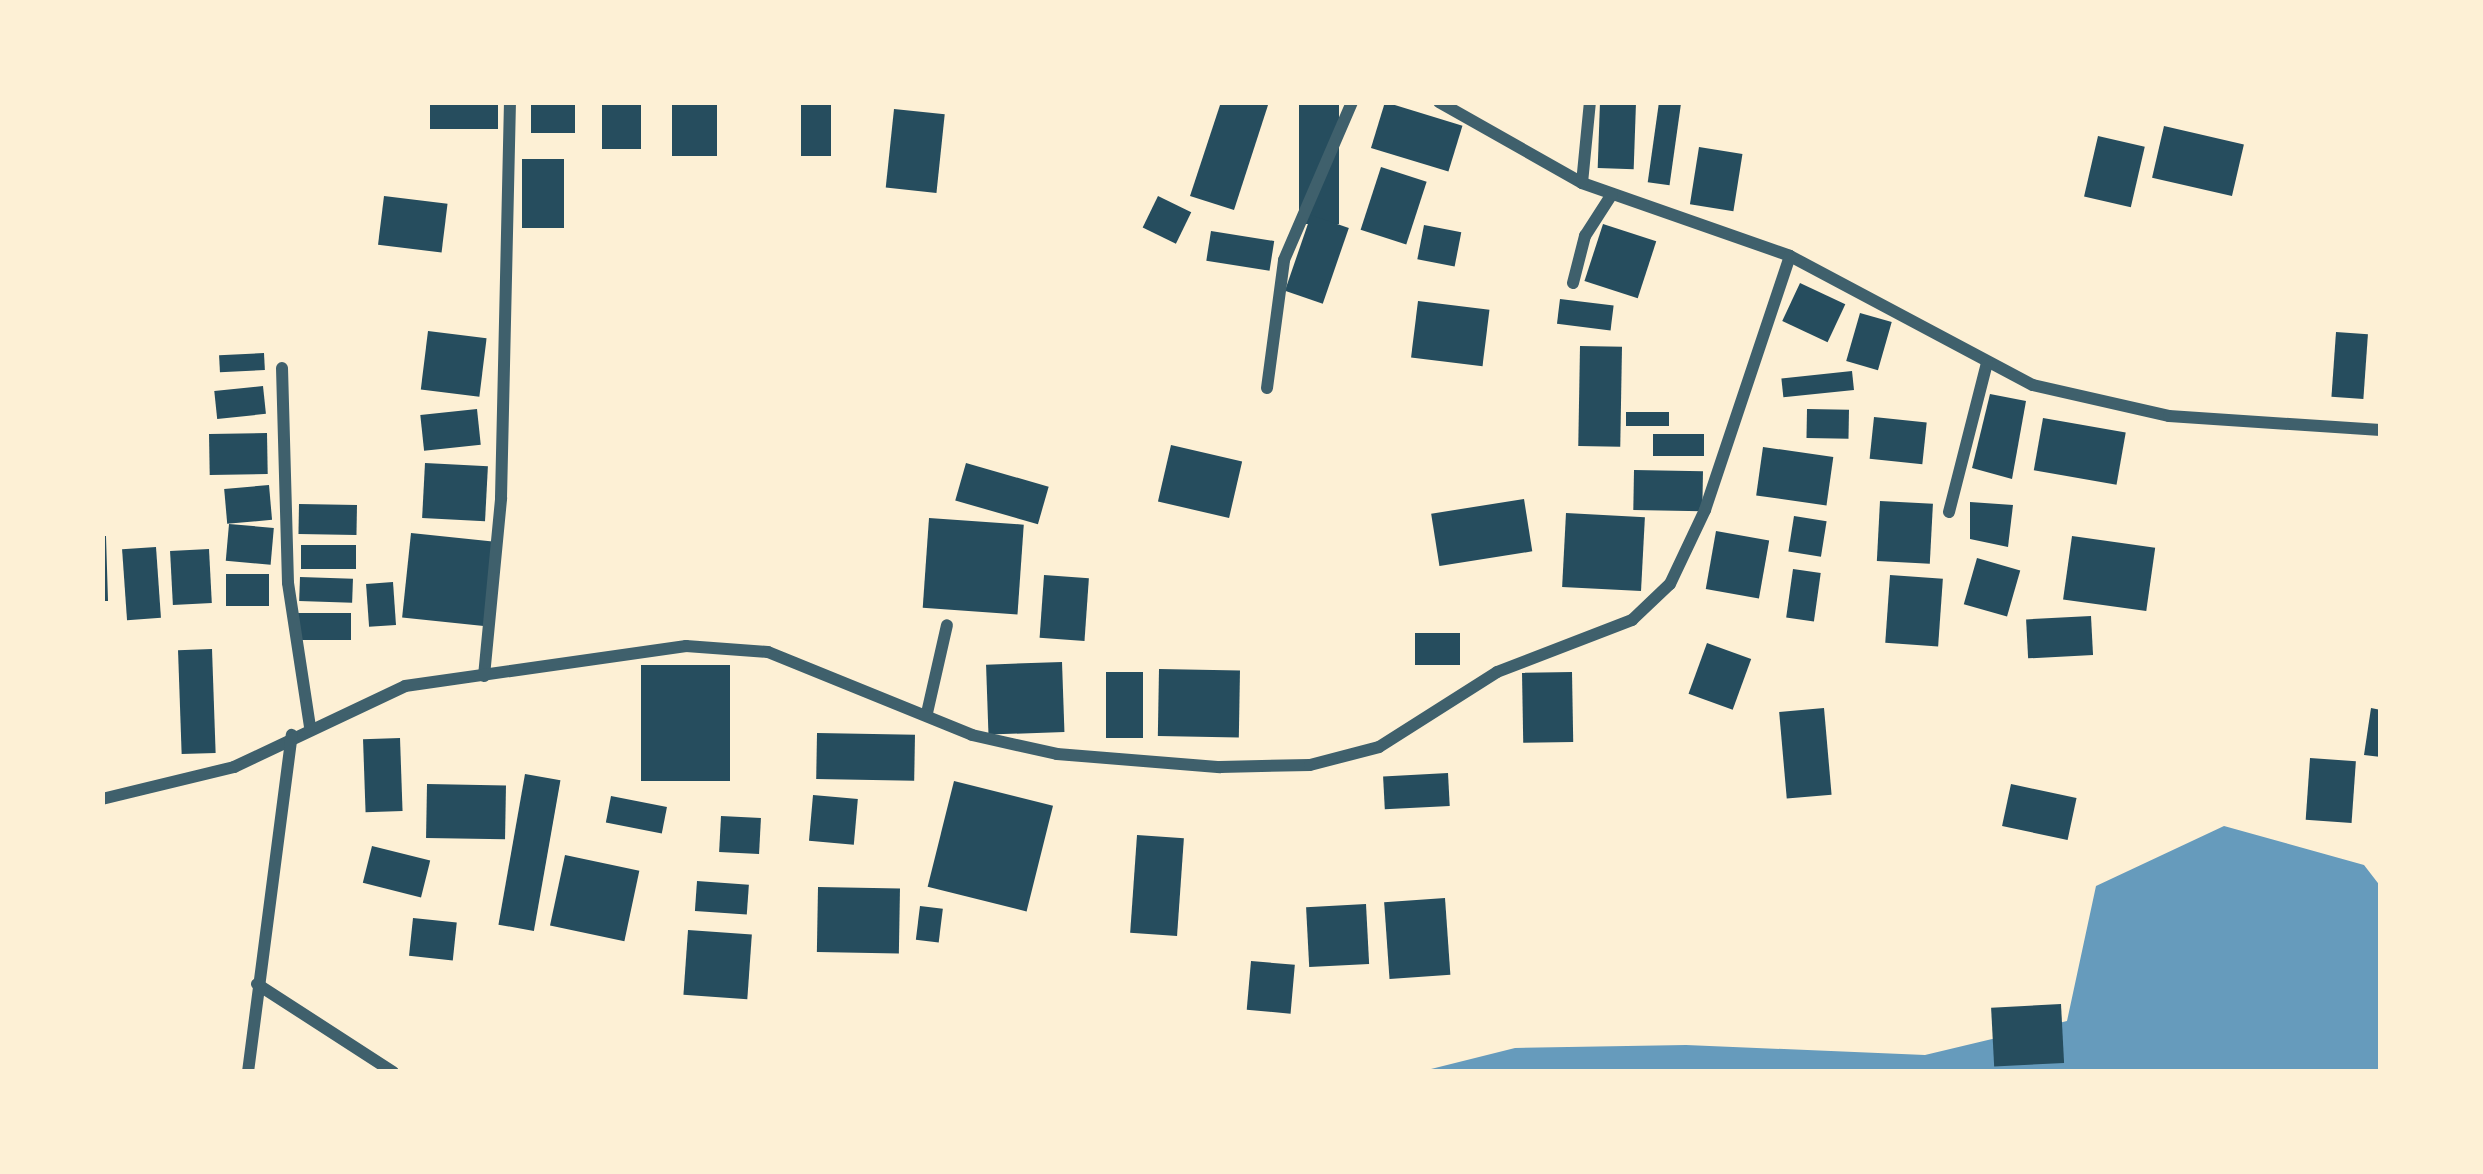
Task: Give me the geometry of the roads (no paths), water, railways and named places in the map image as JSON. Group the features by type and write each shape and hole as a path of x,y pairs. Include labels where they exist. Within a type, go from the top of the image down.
{"street":[{"path":"484,676 501,498 510,102"},
{"path":"1268,388 1284,260 1352,102"},
{"path":"1438,102 1582,183 1790,256 2033,385 2169,416 2381,430"},
{"path":"1582,183 1590,102"},
{"path":"1573,283 1585,236 1612,194"},
{"path":"102,799 234,767 310,726 405,686 724,645 768,652 972,735 1057,754 1220,767 1310,765 1403,737 1497,672 1632,620 1670,584 1706,510 1790,256"},
{"path":"1948,512 1987,363"},
{"path":"283,368 288,583 310,726"},
{"path":"927,713 947,626"},
{"path":"248,1072 292,735"},
{"path":"257,984 392,1072"}],"water":[{"path":"2224,826 2364,865 2381,887 2381,1072 1419,1072 1515,1048 1686,1045 1925,1055 2067,1021 2096,886"}]}
